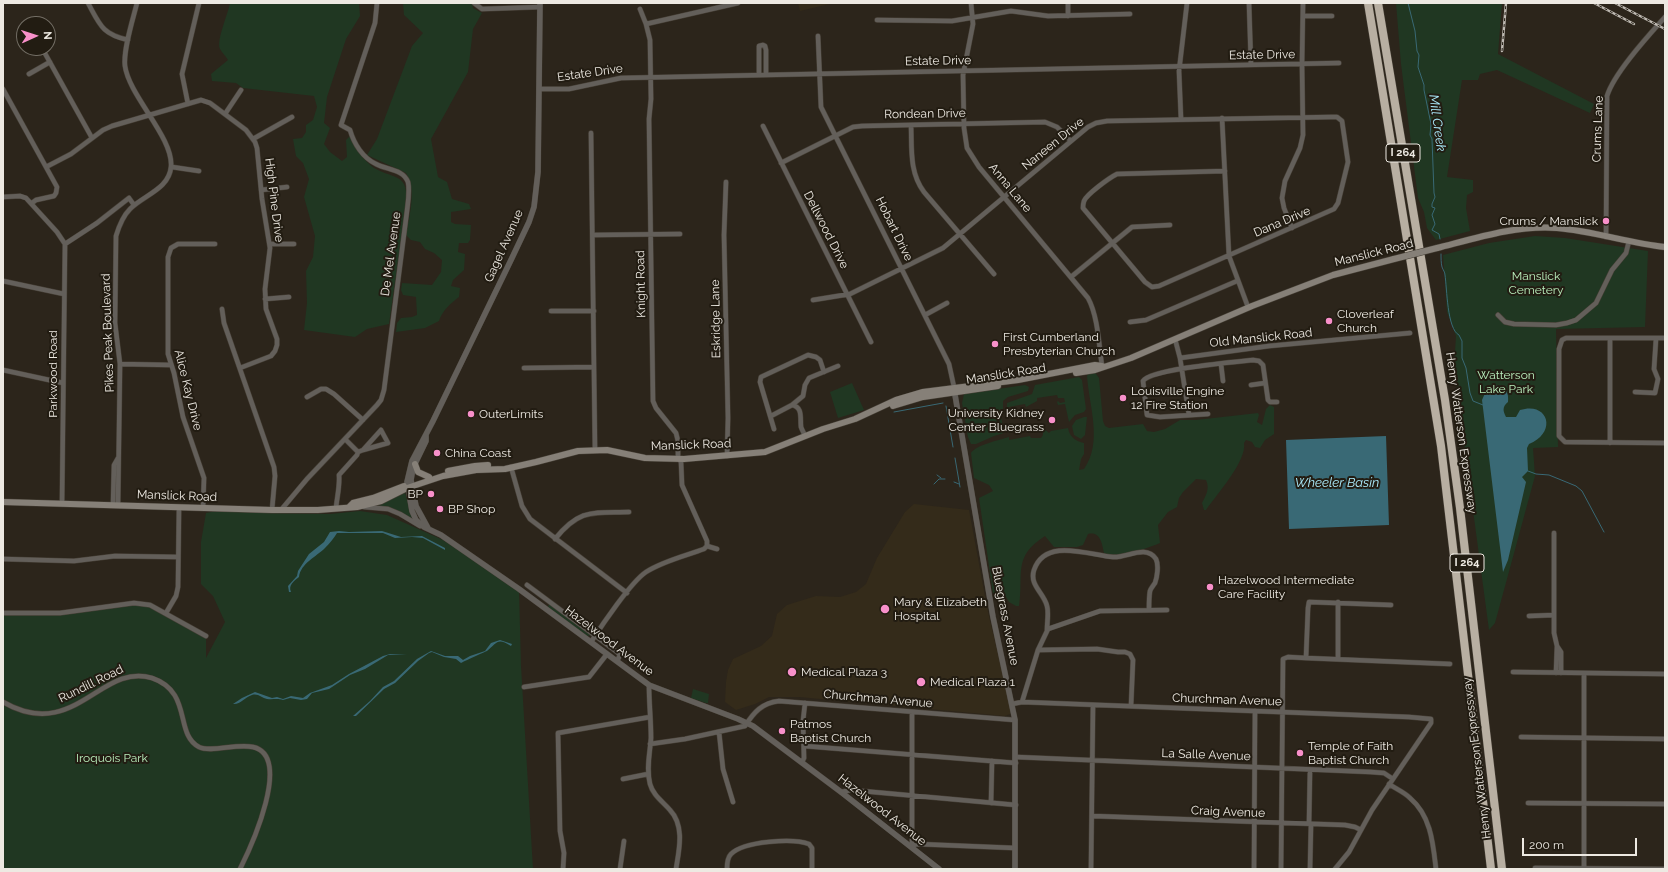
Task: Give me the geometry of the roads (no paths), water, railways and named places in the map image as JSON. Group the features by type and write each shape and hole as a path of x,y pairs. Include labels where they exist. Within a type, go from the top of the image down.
{"highway":[{"path":"1362,3 1368,36 1377,62"},
{"name":"I 264","path":"1368,3 1377,62"},
{"name":"Henry Watterson Expressway","path":"1378,3 1445,400 1460,508 1502,869"},
{"path":"1383,3 1385,46"},
{"name":"Henry Watterson Expressway","path":"1377,62 1424,336 1440,446 1491,869"},
{"path":"1498,839 1505,855 1508,869"},
{"path":"1487,869 1488,850"}],"main road":[{"name":"Manslick Road","path":"3,502 179,508 318,510 362,506 380,500 429,477 442,474 511,467 578,451 607,450 645,458 679,459 765,452 867,414 923,397 954,390 1027,382 1095,370 1102,366 1131,358 1248,308 1333,275 1484,236 1524,228 1569,229 1629,242 1665,247"},
{"path":"415,464 418,472 429,477"},
{"name":"Manslick Road","path":"349,507 353,503 410,486 442,474"}],"street":[{"path":"88,3 104,30 114,36 128,40"},
{"path":"137,3 128,40 125,68 170,153 172,167 200,171"},
{"path":"188,104 182,74 199,3"},
{"name":"De Mel Avenue","path":"281,510 298,489 379,403 384,390 409,189 406,179 402,174 377,165 364,155 357,146 350,130 341,125 375,23 377,3"},
{"path":"474,3 482,9 540,5"},
{"path":"646,24 735,3"},
{"name":"Anna Lane","path":"971,3 973,18 964,71 964,124 966,144 969,152 1088,298 1092,308 1102,366"},
{"path":"1068,3 1068,16"},
{"path":"1181,119 1179,66 1187,3"},
{"path":"1249,3 1251,65"},
{"path":"1292,228 1284,208 1283,192 1286,178 1301,144 1303,117 1303,3"},
{"name":"Gagel Avenue","path":"410,486 407,476 412,461 515,252 532,212 537,186 540,5"},
{"name":"Knight Road","path":"640,9 650,40 651,99 648,119 653,401 656,408 676,433 679,459 681,462 682,485 707,541 707,546"},
{"path":"877,20 938,21 973,18 1011,11 1048,16 1130,14"},
{"path":"1303,16 1332,16"},
{"name":"Crums Lane","path":"1606,237 1607,96 1619,73 1665,17"},
{"name":"Hobart Drive","path":"818,36 820,103 949,364 954,390"},
{"path":"760,75 759,46 763,44 766,50 766,74"},
{"path":"47,56 92,138"},
{"path":"29,74 50,62"},
{"name":"Estate Drive","path":"539,89 569,88 613,79 651,77 1339,63"},
{"path":"3,89 56,187 56,193 51,198 36,200 32,204"},
{"path":"225,114 242,90"},
{"name":"High Pine Drive","path":"46,167 71,154 92,138 112,126 188,104 206,101 246,130 253,139 257,148 261,190 270,244 265,299 266,309 277,339 276,348 271,356 240,368"},
{"path":"253,139 292,117"},
{"name":"Naneen Drive","path":"813,300 847,296 943,248 1092,124 1102,121 1222,118 1335,117 1340,120"},
{"path":"1222,118 1229,256 1248,308"},
{"name":"Dana Drive","path":"1112,243 1145,282 1152,287 1159,286 1330,211 1337,205 1348,162 1344,128 1340,120"},
{"name":"Rondean Drive","path":"781,163 858,126 1045,122 1057,127 1072,141"},
{"path":"911,125 913,166 916,180 924,192 994,274"},
{"name":"Dellwood Drive","path":"763,126 871,342"},
{"path":"591,133 596,450"},
{"name":"Pikes Peak Boulevard","path":"116,505 120,443 120,364 115,324 116,242 120,224 127,212 134,205 165,183 172,167"},
{"path":"1112,243 1085,211 1083,203 1087,197 1103,183 1117,174 1225,172"},
{"name":"Eskridge Lane","path":"726,182 724,235 728,418 727,456"},
{"path":"261,190 287,187"},
{"path":"3,197 23,196 57,232 64,244 97,223 129,198 134,205"},
{"path":"1072,277 1132,227 1170,225"},
{"path":"593,235 680,234"},
{"path":"1498,315 1505,322 1515,324 1560,324 1576,320 1596,303 1612,270 1626,253 1629,242"},
{"name":"Parkwood Road","path":"62,504 64,244"},
{"name":"Alice Kay Drive","path":"203,508 204,478 183,416 167,346 168,257 170,250 178,244 216,244"},
{"path":"270,244 294,244"},
{"path":"3,281 64,294"},
{"path":"1130,322 1146,320 1237,281"},
{"path":"265,299 289,298"},
{"path":"925,315 948,303"},
{"path":"222,309 224,323 275,472 272,510"},
{"path":"551,311 594,311"},
{"name":"Old Manslick Road","path":"1180,358 1270,346 1410,332"},
{"path":"1665,338 1566,338 1562,340 1559,348 1558,365 1559,431 1562,440 1568,442 1665,443"},
{"path":"1610,338 1610,442"},
{"path":"1635,392 1655,393 1658,379 1654,369 1656,339"},
{"path":"1175,340 1180,358 1189,415"},
{"path":"774,429 760,382 761,377 808,355 816,357 820,360 824,372"},
{"path":"1208,414 1160,417 1147,415 1143,388 1143,381 1145,377 1182,369 1253,360 1260,361 1263,365 1268,400 1270,402 1277,402"},
{"path":"120,364 171,365"},
{"path":"1221,364 1223,381"},
{"path":"771,416 792,405 803,396 805,385 810,378 838,366"},
{"path":"524,368 594,367"},
{"path":"3,370 63,383"},
{"path":"1252,385 1265,383"},
{"path":"308,397 321,389 329,391 363,420"},
{"name":"Bluegrass Avenue","path":"954,390 993,617 1015,720 1015,869"},
{"path":"792,405 799,409 805,436"},
{"path":"336,508 340,487 339,475 360,451 381,430 388,443 360,451"},
{"name":"Gagel Avenue","path":"410,486 412,473 426,441 426,435"},
{"path":"345,439 360,451"},
{"path":"511,467 525,512 532,521 627,593"},
{"name":"Hazelwood Avenue","path":"410,486 412,511 416,520 426,528 506,580 649,685 747,723 802,762 912,846 939,869"},
{"path":"362,506 388,509 426,528"},
{"path":"166,613 177,592 179,508"},
{"path":"555,539 570,522 581,516 594,513 630,512"},
{"path":"1554,533 1554,633 1557,646 1561,652 1558,673"},
{"path":"591,642 627,593 647,572 704,549 707,546 717,549"},
{"path":"1022,702 1038,650 1047,630 1048,607 1034,584 1034,573 1039,561 1047,554 1062,550 1117,557 1140,552 1149,553 1156,560 1157,565 1155,582 1150,592 1149,609"},
{"path":"3,559 74,561 114,556 178,557"},
{"path":"527,586 618,653 620,655 617,661"},
{"path":"544,607 548,601"},
{"path":"1306,658 1309,602 1391,605"},
{"path":"1338,602 1338,659"},
{"path":"3,613 60,613 141,603 150,605 166,613 206,636"},
{"path":"1047,630 1100,611 1149,609 1166,610"},
{"path":"1529,616 1554,615"},
{"path":"1038,650 1097,649 1128,652 1133,660 1131,706"},
{"path":"524,687 588,677 608,654"},
{"path":"1281,869 1282,712 1284,658 1450,664"},
{"path":"1513,672 1665,674"},
{"path":"1584,673 1584,869"},
{"name":"Rundill Road","path":"3,702 24,712 55,712 78,704 123,678 134,676 148,677 166,686 176,696 180,703 188,735 199,747 210,749 251,746 261,750 269,762 270,781 254,840 240,869"},
{"path":"649,685 650,744 648,774 650,786 653,792 671,810 677,822 680,836 676,869"},
{"name":"Churchman Avenue","path":"747,723 756,712 768,703 779,701 1015,720"},
{"name":"Churchman Avenue","path":"1012,704 1022,702 1431,719 1431,723 1393,779"},
{"path":"802,762 804,758 803,721 805,703"},
{"path":"1091,869 1093,705"},
{"path":"1254,869 1255,711"},
{"path":"912,712 912,846 917,844 1015,848"},
{"path":"563,869 564,852 560,831 557,734 650,717"},
{"path":"650,744 719,732 745,726 747,723"},
{"path":"719,732 723,770 733,802"},
{"path":"1521,737 1665,739"},
{"name":"La Salle Avenue","path":"804,746 992,761 1092,760 1377,772 1393,779"},
{"path":"991,803 992,761"},
{"path":"1310,770 1310,869"},
{"path":"623,779 648,774"},
{"path":"1335,869 1349,852 1372,810 1393,779"},
{"path":"1389,784 1409,797 1416,804 1426,819 1432,834 1436,869"},
{"path":"841,792 851,790 1016,805"},
{"path":"1528,803 1665,804"},
{"name":"Craig Avenue","path":"1092,816 1352,826 1361,830"},
{"path":"620,869 624,841"},
{"path":"727,869 727,860 732,854 751,845 768,842 808,843 812,848 812,869"},
{"path":"1535,868 1665,869"}],"water":[{"path":"1497,385 1505,389 1508,396 1508,402 1504,409 1506,417 1516,417 1520,410 1530,408 1543,414 1546,419 1544,432 1538,439 1529,444 1527,448 1528,471 1522,477 1526,482 1508,560 1503,572 1482,400 1486,391"},
{"name":"Wheeler Basin","path":"1386,436 1389,525 1289,529 1286,440"},
{"path":"382,531 401,537 422,536 445,548 445,550 423,538 395,538 383,533 337,533 325,548 306,564 300,572 299,577 291,585 291,592 289,592 288,586 297,576 298,571 309,554 324,542 330,532"},
{"path":"500,640 512,644 511,646 503,642 498,642 487,651 461,663 456,659 444,657 432,652 429,653 418,661 395,683 384,689 356,716 353,716 383,687 394,681 417,659 431,651 445,656 458,656 463,660 485,651 491,643"},
{"path":"390,654 407,654 388,655 365,669 350,675 329,689 312,693 307,699 301,700 290,698 283,700 269,699 254,695 233,704 255,692 272,698 277,697 283,699 291,696 303,698 310,693 332,685 349,674 383,656"}],"waterway":[{"name":"Mill Creek","path":"1408,3 1419,55 1418,67 1424,85 1431,124 1430,135 1432,139 1435,197 1432,204 1432,207 1435,208 1432,215 1435,224 1432,230 1439,234 1440,239"},
{"name":"Mill Creek","path":"1441,254 1450,317 1452,325 1462,341 1462,358 1466,368 1470,393 1473,401 1483,405"},
{"path":"894,412 943,403"},
{"path":"946,406 953,447"},
{"path":"955,458 960,487"},
{"name":"Mill Creek","path":"1528,471 1536,474 1549,475 1576,486 1582,491 1604,532"},
{"path":"937,475 941,478"},
{"path":"934,484 939,479 945,479"},
{"path":"954,482 959,484"}],"railway":[{"path":"1502,51 1506,3"},
{"path":"1594,3 1634,24"},
{"path":"1615,3 1665,29"}],"place":[{"name":"Crums / Manslick","path":"1606,221"},
{"name":"Cloverleaf Church","path":"1329,321"},
{"name":"First Cumberland Presbyterian Church","path":"995,344"},
{"name":"Louisville Engine 12 Fire Station","path":"1123,398"},
{"name":"OuterLimits","path":"471,414"},
{"name":"University Kidney Center Bluegrass","path":"1052,420"},
{"name":"China Coast","path":"437,453"},
{"name":"BP","path":"431,494"},
{"name":"BP Shop","path":"440,509"},
{"name":"Hazelwood Intermediate Care Facility","path":"1210,587"},
{"name":"Mary & Elizabeth Hospital","path":"885,609"},
{"name":"Medical Plaza 3","path":"792,672"},
{"name":"Medical Plaza 1","path":"921,682"},
{"name":"Patmos Baptist Church","path":"782,731"},
{"name":"Temple of Faith Baptist Church","path":"1300,753"}],"park label":[{"name":"Manslick Cemetery","path":"1536,283"},
{"name":"Watterson Lake Park","path":"1506,382"},
{"name":"Iroquois Park","path":"112,758"}]}
